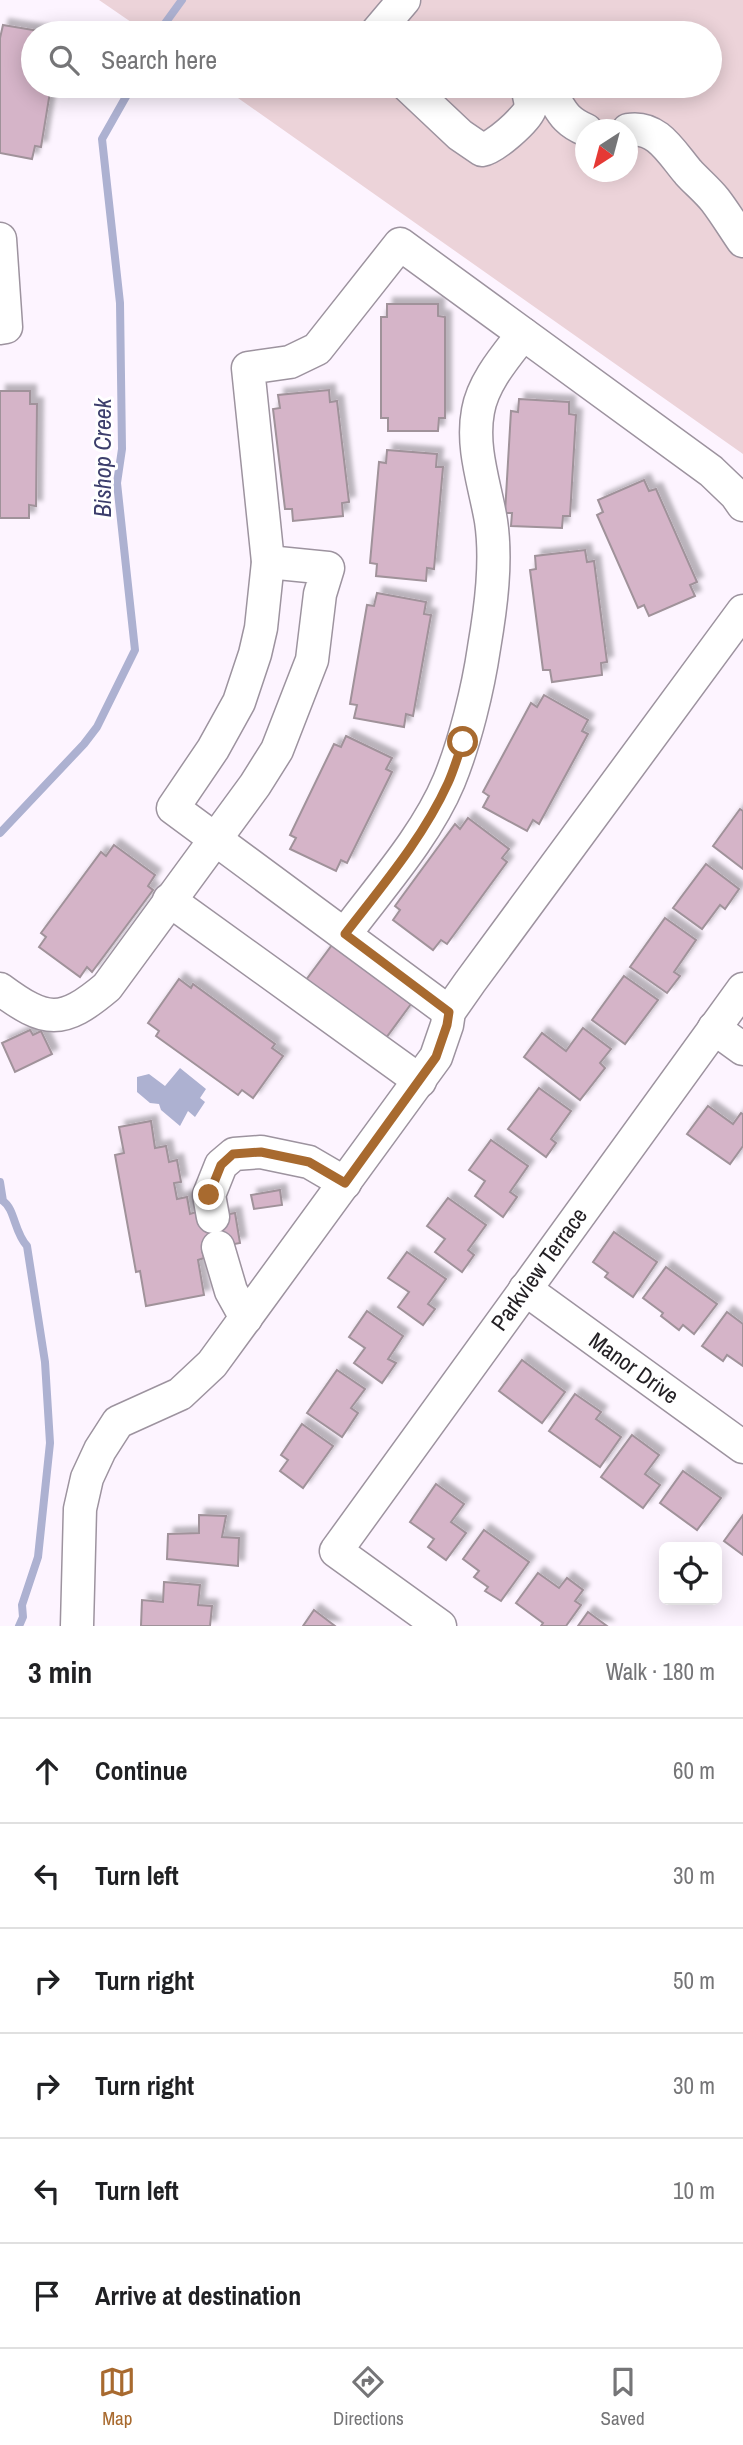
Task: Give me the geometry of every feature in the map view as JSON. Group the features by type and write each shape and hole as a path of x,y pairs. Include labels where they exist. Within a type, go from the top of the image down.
{"street":[{"path":"386,21 404,0"},
{"path":"421,98 467,141 482,150 494,145 540,99 575,125"},
{"path":"638,130 653,134 670,147 689,173 715,200 743,241"},
{"path":"0,239 6,327 0,328"},
{"path":"449,1012 214,841 173,808 213,749 239,702 261,628 268,562 248,368 290,362 317,349 400,244 710,471 743,505"},
{"path":"345,934 397,866 430,816 449,782 463,742 484,648 493,558 491,521 480,466 478,410 491,380 523,334"},
{"path":"10,996 33,1012 47,1015 69,1013 82,1007 107,987 214,841 276,750 312,660 320,594 328,568 268,562"},
{"path":"77,1626 80,1509 87,1478 100,1450 118,1422 180,1394 212,1364 420,1081 436,1057 449,1012 743,611"},
{"path":"169,900 420,1081"},
{"name":"Parkview Terrace","path":"440,1626 336,1550 743,989"},
{"path":"714,1028 743,1049"},
{"path":"246,1318 232,1291 209,1195 221,1165 233,1154 261,1152 309,1162 345,1183"},
{"name":"Manor Drive","path":"525,1289 743,1447"}],"shaded area":[{"path":"99,0 743,0 743,454 238,98 722,98 722,21 130,21"}],"water":[{"path":"180,1068 206,1089 200,1098 205,1102 195,1117 188,1111 180,1126 161,1110 159,1104 150,1103 137,1092 137,1077 149,1074 165,1086"}],"building":[{"path":"3,25 21,28 21,98 49,98 41,147 35,146 32,159 0,153 0,38"},
{"path":"387,304 438,304 438,316 445,317 445,418 439,418 438,431 388,431 388,418 381,418 381,317 387,317"},
{"path":"329,390 330,402 337,401 349,502 342,503 343,516 293,521 292,509 285,509 273,409 280,408 278,395"},
{"path":"0,391 30,391 30,404 37,404 36,506 29,505 29,518 0,518"},
{"path":"519,399 569,402 569,414 576,415 570,516 563,516 562,528 511,526 512,513 505,513 511,411 518,412"},
{"path":"387,450 437,454 436,467 443,467 434,569 427,568 426,581 376,576 377,564 370,563 379,462 386,463"},
{"path":"644,480 649,491 656,489 697,582 690,585 695,596 649,616 644,605 638,608 597,515 603,512 598,500"},
{"path":"585,550 587,562 594,561 607,662 601,663 602,675 552,682 550,670 543,670 530,570 536,569 535,556"},
{"path":"377,593 426,602 424,614 431,615 413,716 406,714 404,727 354,718 357,705 350,704 367,605 374,606"},
{"path":"544,695 588,720 582,731 588,734 539,824 533,820 527,831 483,807 489,796 483,792 531,703 537,707"},
{"path":"346,736 392,758 386,769 392,772 347,863 341,860 336,871 290,849 296,838 290,835 334,744 341,747"},
{"path":"740,809 743,811 743,869 713,846"},
{"path":"468,818 509,849 502,858 507,862 447,944 441,940 433,950 393,920 400,910 395,906 455,824 460,829"},
{"path":"114,845 155,875 148,886 153,890 92,972 87,967 80,977 39,947 46,937 41,933 101,852 106,856"},
{"path":"706,864 739,889 725,909 720,905 702,929 673,908"},
{"path":"665,918 696,940 674,972 680,976 667,993 630,967"},
{"path":"332,945 411,1004 383,1042 303,984"},
{"path":"624,976 658,1000 625,1044 592,1020"},
{"path":"179,979 191,988 193,984 275,1044 272,1048 283,1056 253,1098 242,1090 238,1095 156,1036 159,1031 148,1023"},
{"path":"583,1028 611,1049 600,1063 605,1068 580,1100 524,1057 542,1033 566,1051"},
{"path":"30,1030 33,1035 41,1031 52,1054 15,1072 2,1043"},
{"path":"539,1088 571,1111 551,1139 556,1143 546,1157 508,1129"},
{"path":"708,1106 733,1124 741,1113 743,1114 743,1146 730,1164 687,1134"},
{"path":"151,1121 155,1148 166,1146 169,1162 177,1160 181,1182 174,1183 177,1199 187,1197 190,1214 196,1212 197,1220 235,1213 240,1243 202,1250 204,1258 198,1260 204,1295 146,1306 140,1271 136,1272 115,1155 124,1153 119,1127"},
{"path":"491,1140 528,1166 510,1192 517,1197 503,1217 475,1196 485,1181 469,1170"},
{"path":"280,1190 282,1205 254,1209 251,1195"},
{"path":"448,1198 486,1225 468,1250 474,1255 462,1272 435,1252 445,1239 427,1226"},
{"path":"614,1232 657,1262 633,1297 605,1277 608,1273 593,1262"},
{"path":"407,1252 446,1279 428,1304 435,1309 423,1325 398,1307 409,1292 388,1278"},
{"path":"666,1267 717,1304 694,1334 683,1325 679,1330 643,1298"},
{"path":"367,1311 403,1336 388,1359 396,1363 382,1383 354,1363 365,1348 349,1337"},
{"path":"727,1312 743,1324 743,1366 727,1355 723,1361 702,1346"},
{"path":"522,1360 565,1392 542,1423 499,1391"},
{"path":"337,1370 365,1389 351,1408 358,1413 342,1437 307,1413"},
{"path":"575,1394 601,1412 596,1419 621,1437 600,1467 549,1431"},
{"path":"302,1424 333,1446 303,1488 280,1471 288,1460 281,1455"},
{"path":"632,1435 659,1455 645,1474 660,1485 643,1508 601,1477"},
{"path":"683,1471 721,1498 697,1530 660,1503"},
{"path":"436,1484 464,1504 451,1522 466,1533 446,1560 428,1547 434,1539 410,1522"},
{"path":"199,1515 226,1516 222,1537 239,1538 238,1566 167,1559 168,1534 199,1533"},
{"path":"743,1515 743,1555 724,1541"},
{"path":"484,1530 529,1562 501,1601 485,1591 488,1587 474,1577 479,1571 463,1559"},
{"path":"538,1573 559,1588 567,1578 583,1590 575,1601 581,1605 566,1626 541,1626 543,1623 516,1603"},
{"path":"164,1582 200,1585 198,1605 212,1606 210,1626 141,1626 142,1600 163,1602"},
{"path":"314,1610 335,1626 303,1626"},
{"path":"588,1612 607,1626 578,1626"}],"waterway":[{"name":"Bishop Creek","path":"167,21 182,0"},
{"name":"Bishop Creek","path":"0,833 97,727 135,650 117,483 122,449 120,303 102,139 125,98"},
{"path":"0,1182 3,1201 10,1209 19,1234 27,1246 45,1362 50,1443 38,1557 22,1605 23,1617 19,1626"}],"route":[{"path":"209,1195 221,1165 233,1154 261,1152 309,1162 345,1183 436,1057 449,1012 345,934 397,866 430,816 449,782 463,742"}]}
